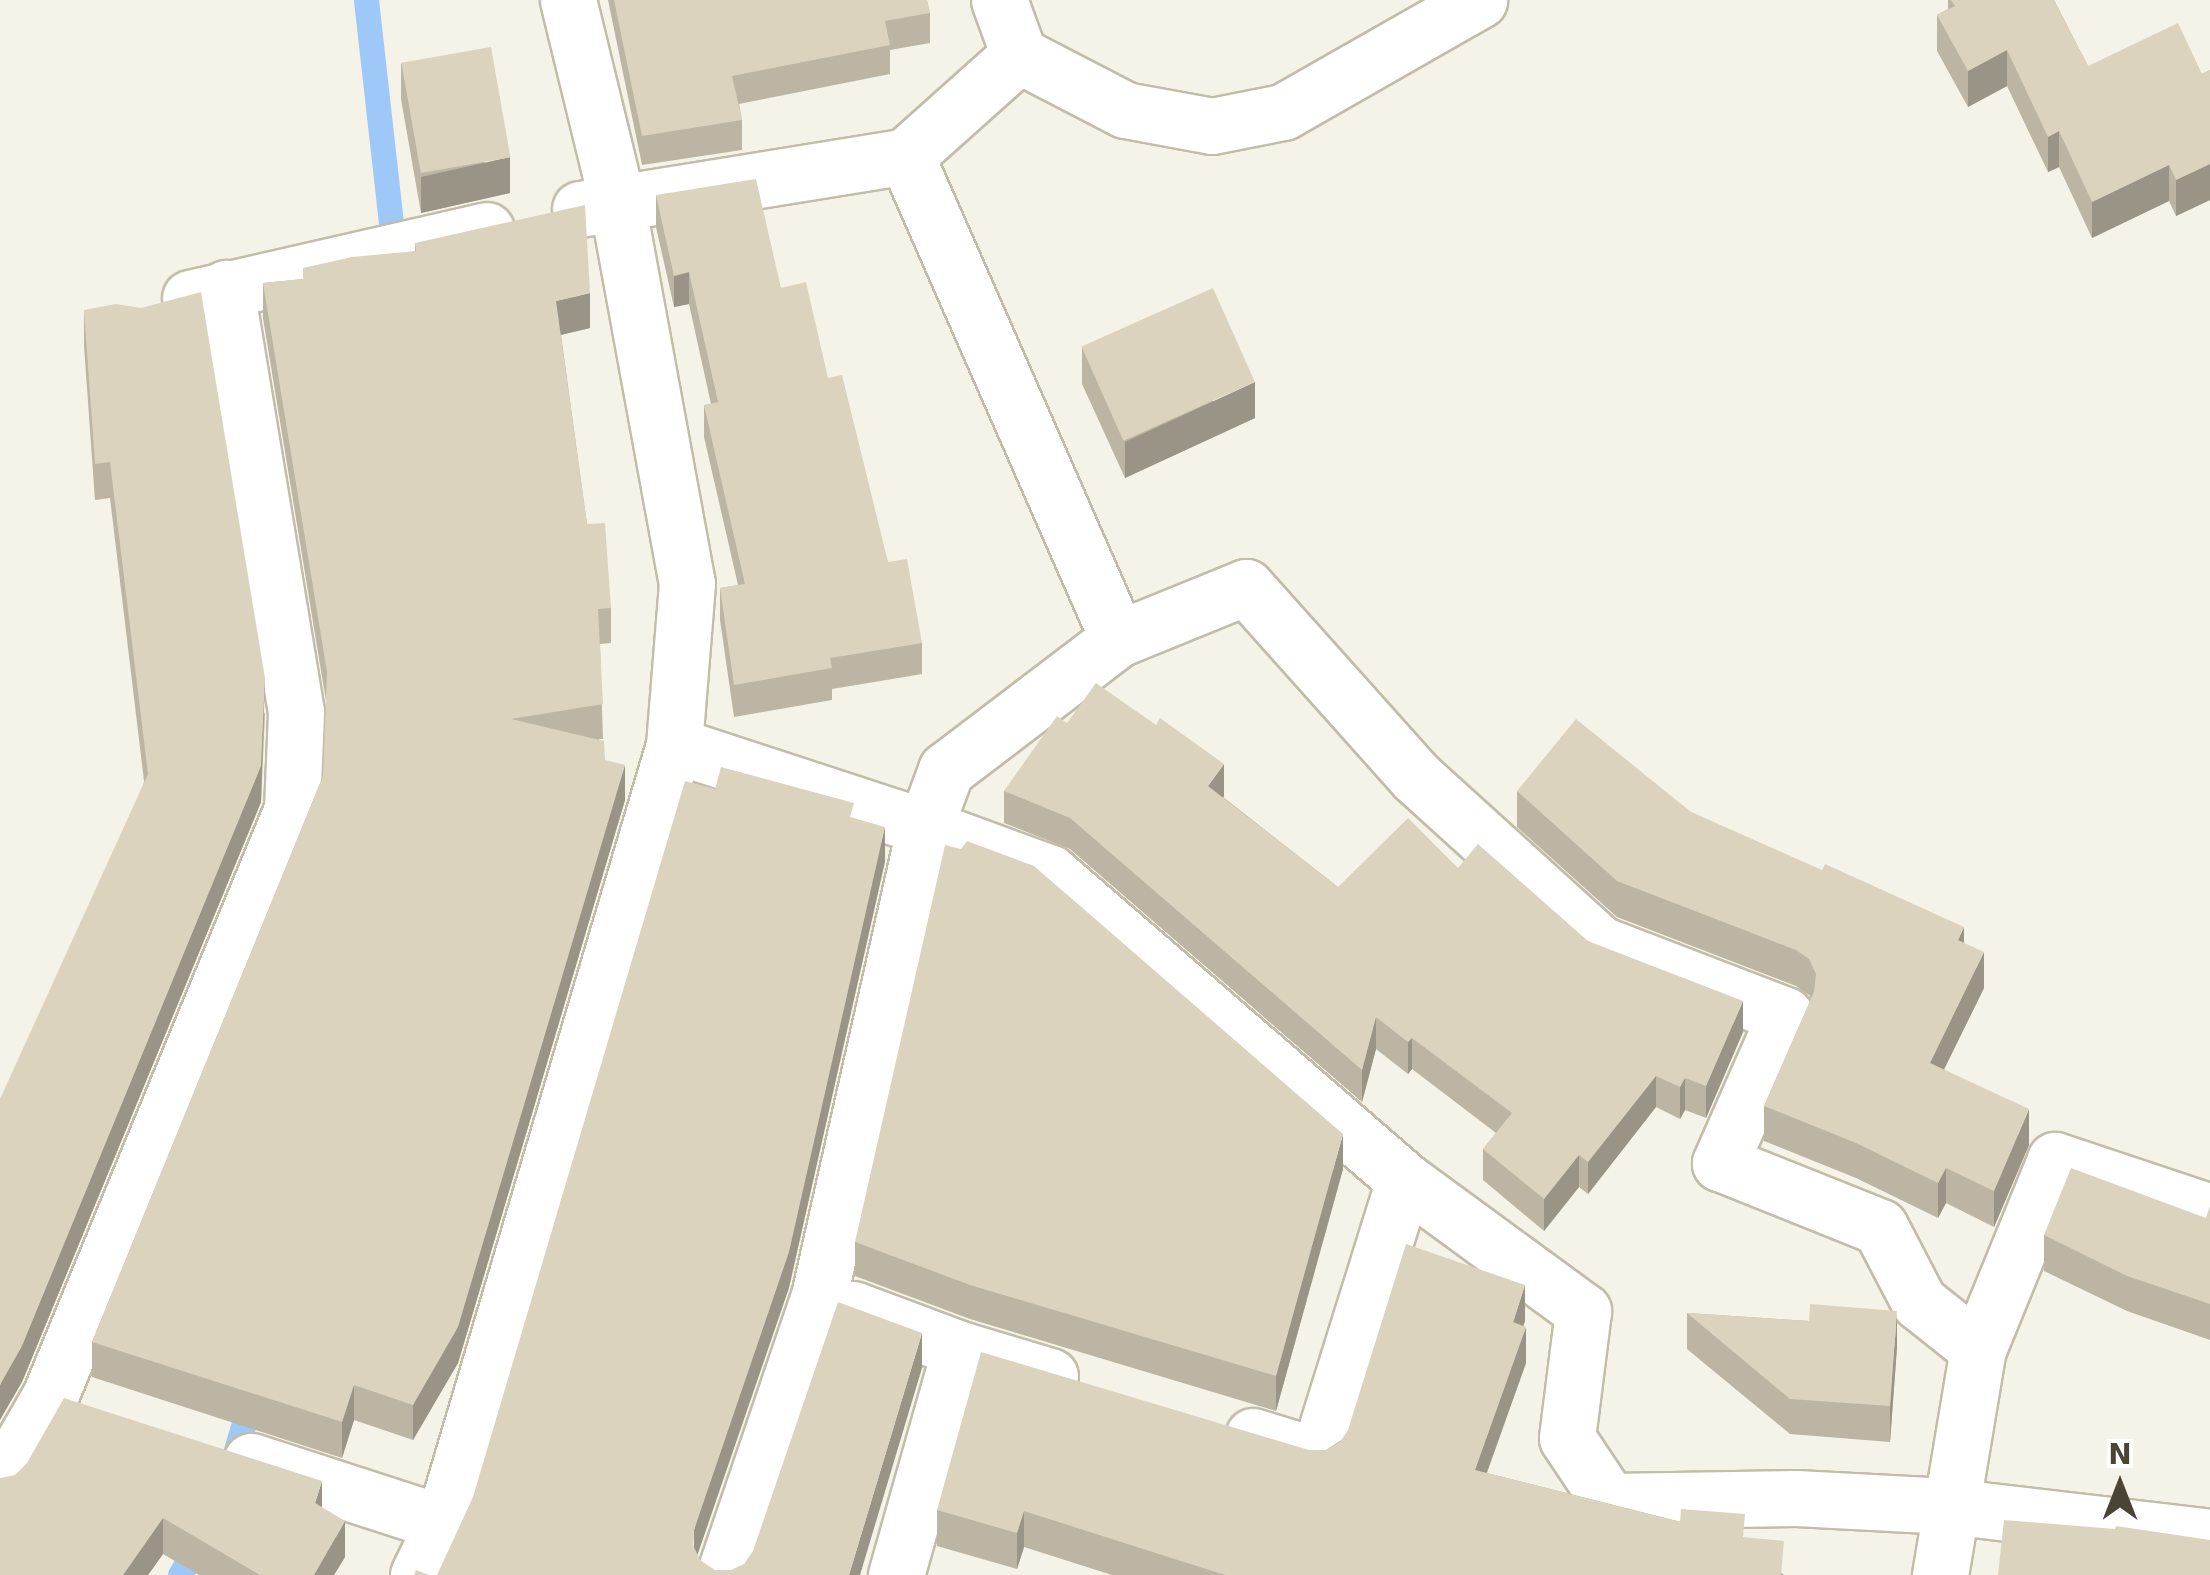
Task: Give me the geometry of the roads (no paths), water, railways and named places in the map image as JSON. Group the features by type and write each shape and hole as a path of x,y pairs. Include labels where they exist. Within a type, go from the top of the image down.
{"street":[{"path":"418,1575 443,1522 674,745 686,584 616,201 568,0"},
{"path":"999,0 1018,55 1125,110 1212,126 1283,112 1479,0"},
{"path":"134,314 226,288 616,201 906,156 1018,55"},
{"path":"906,156 1118,639"},
{"path":"0,1483 50,1396 292,809 296,712 226,288"},
{"path":"724,1575 819,1296 925,827 946,770 1118,639 1246,587 1416,776 1600,944 1785,1015 1720,1162 1880,1227 1919,1302 1978,1350"},
{"path":"674,745 925,827 1050,874 1404,1180 1583,1311 1567,1438 1609,1501 1796,1498 1948,1506 2210,1537"},
{"path":"1940,1575 1948,1506 1978,1350 2054,1160 2206,1206"},
{"path":"1205,1422 1318,1456 1404,1180"},
{"path":"819,1296 960,1350 1092,1388"},
{"path":"896,1575 960,1350"},
{"path":"50,1396 106,1414"},
{"path":"200,1444 443,1522"}],"waterway":[{"path":"366,0 395,258"},
{"path":"230,1470 253,1393"},
{"path":"180,1575 201,1538"}]}
